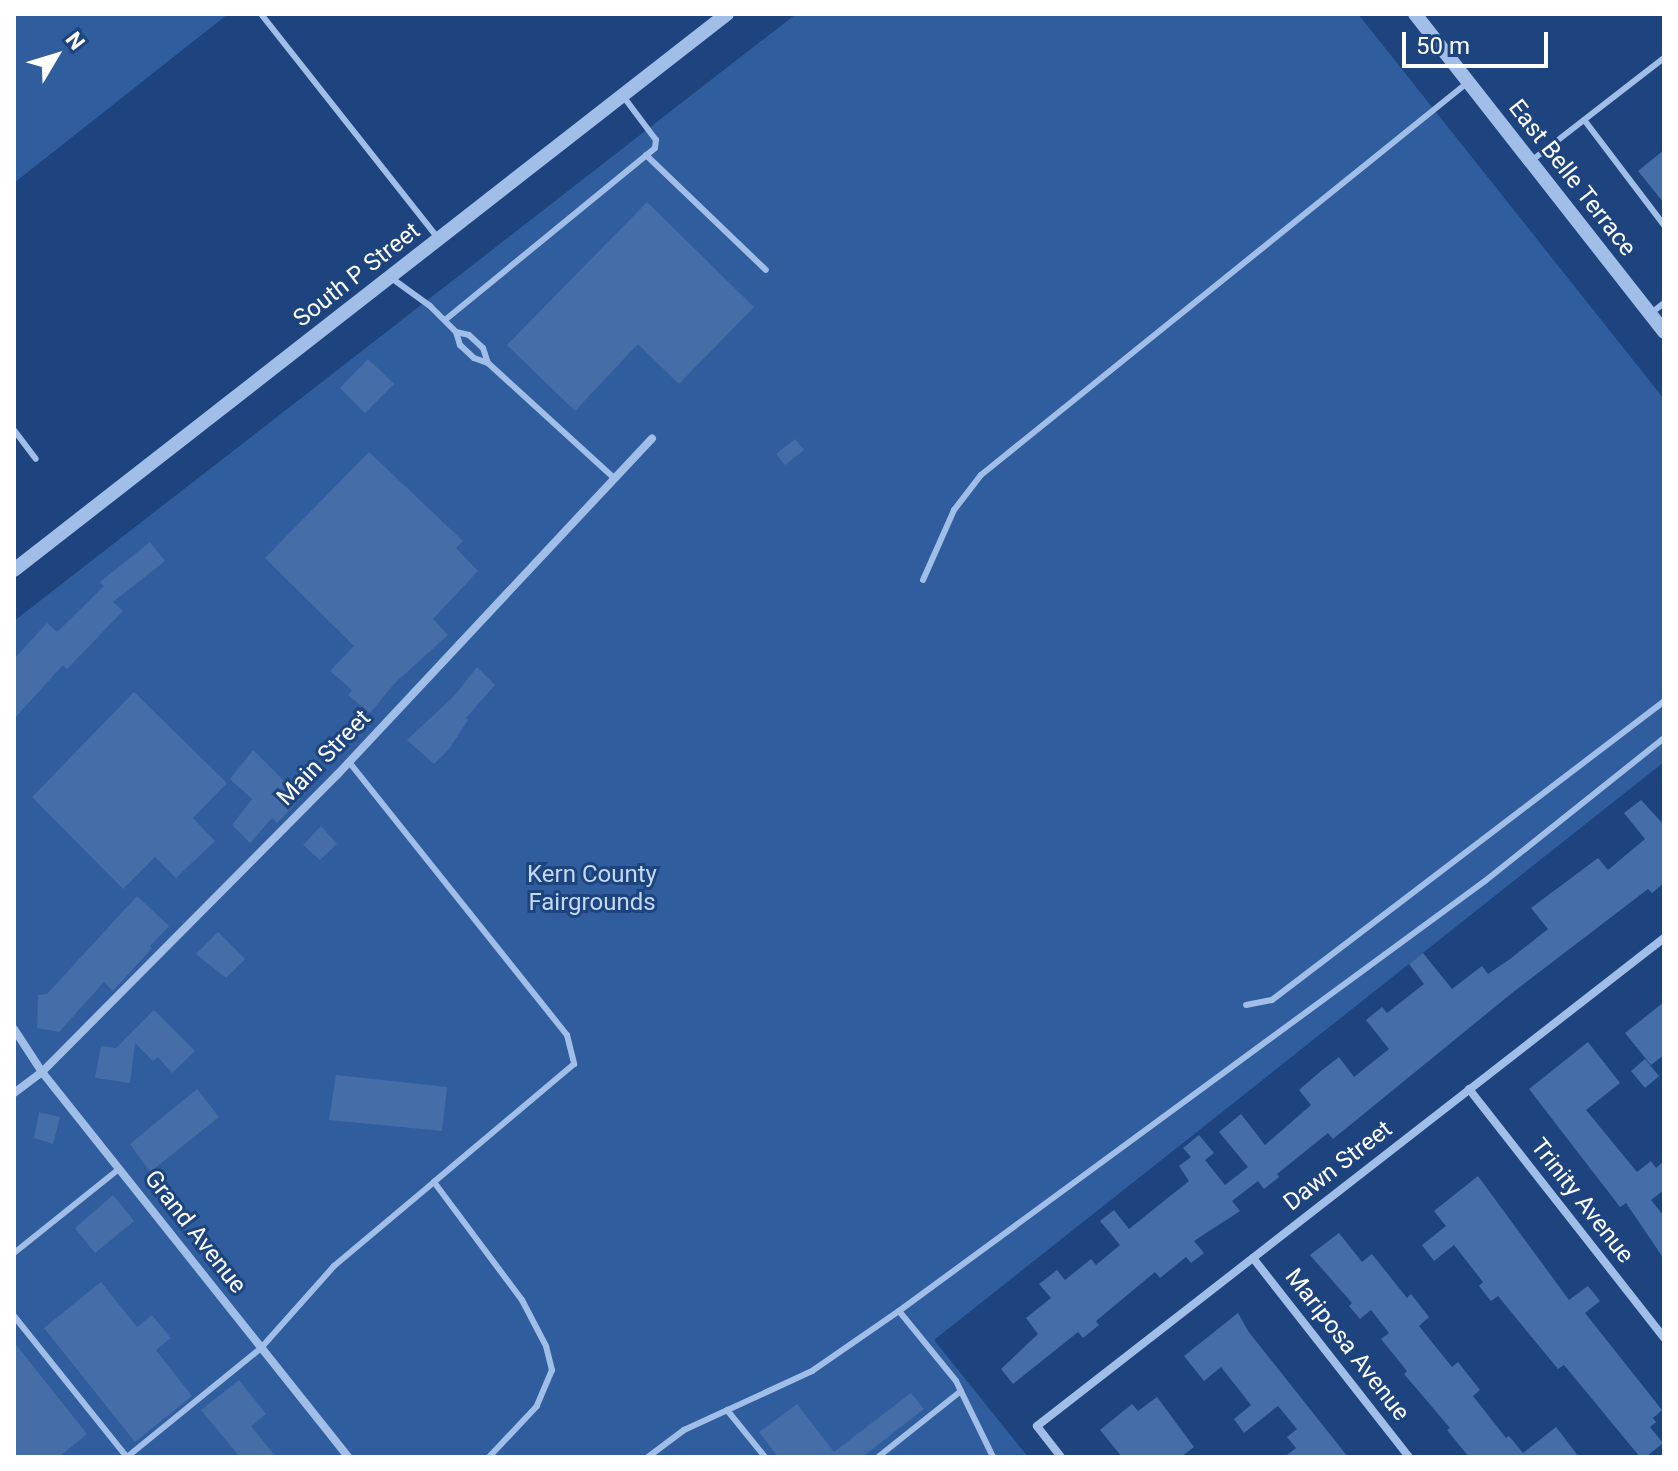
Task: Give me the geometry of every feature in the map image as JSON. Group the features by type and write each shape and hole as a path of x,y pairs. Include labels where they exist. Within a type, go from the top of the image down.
{"street":[{"name":"South P Street","path":"14,570 727,14"},
{"name":"East Belle Terrace","path":"1415,14 1664,332"},
{"name":"Main Street","path":"14,1093 42,1072 349,762 652,438"},
{"name":"Dawn Street","path":"1061,1457 1037,1426 1664,938"},
{"name":"Grand Avenue","path":"14,1029 42,1072 348,1457"},
{"name":"Trinity Avenue","path":"1469,1089 1664,1338"},
{"name":"Mariposa Avenue","path":"1253,1258 1409,1457"}],"lane":[{"path":"261,14 439,239"},
{"path":"1530,162 1664,58"},
{"path":"923,580 954,510 981,475 1468,82"},
{"path":"445,320 655,148 656,140 623,96"},
{"path":"1585,121 1664,225"},
{"path":"646,155 766,270"},
{"path":"390,277 445,320 456,332 460,345 474,358 488,363 614,478"},
{"path":"1650,314 1664,303"},
{"path":"456,332 469,335 483,348 488,363"},
{"path":"14,430 36,459"},
{"path":"1246,1005 1272,1000 1664,701"},
{"path":"648,1457 684,1430 812,1371 899,1311 1485,881 1664,738"},
{"path":"15,1321 127,1457 261,1348 334,1266 574,1064 567,1035 349,762"},
{"path":"14,1253 119,1169"},
{"path":"434,1182 522,1300 546,1346 552,1370 537,1406 489,1457"},
{"path":"899,1311 961,1391 993,1457"},
{"path":"878,1457 961,1391"},
{"path":"727,1410 765,1457"}],"green space":[{"path":"14,14 228,14 14,183"},
{"name":"Kern County Fairgrounds","path":"796,14 1358,14 1664,399 1664,762 934,1340 1028,1457 14,1457 14,621"}],"building":[{"path":"1664,150 1664,203 1638,171"},
{"path":"647,202 754,307 679,384 638,344 575,411 507,345"},
{"path":"368,359 394,384 365,413 340,388"},
{"path":"795,439 804,450 785,465 776,454"},
{"path":"369,452 463,541 456,548 478,571 433,619 448,635 395,683 370,713 348,695 352,690 330,671 354,646 265,558"},
{"path":"150,542 165,561 113,602 123,611 67,669 63,665 14,719 14,659 47,623 57,632 104,586 100,582"},
{"path":"477,667 495,685 466,718 468,720 449,749 434,764 407,740 455,695"},
{"path":"134,692 227,783 193,818 215,841 176,878 155,857 123,889 32,797"},
{"path":"253,750 301,798 277,823 272,818 250,843 232,825 252,799 230,779"},
{"path":"1641,800 1664,825 1664,883 1652,893 1648,889 1512,993 1333,1139 1328,1133 1277,1174 1279,1177 1264,1189 1258,1181 1232,1201 1240,1211 1194,1241 1204,1253 1191,1263 1186,1257 1160,1278 1155,1272 1096,1321 1099,1325 1083,1338 1078,1332 1013,1384 1001,1369 1038,1334 1026,1318 1051,1298 1039,1284 1057,1270 1065,1280 1091,1259 1096,1265 1120,1245 1100,1221 1114,1210 1129,1229 1189,1181 1179,1166 1191,1157 1183,1148 1199,1135 1214,1153 1205,1160 1225,1185 1248,1167 1219,1132 1241,1114 1265,1145 1311,1105 1299,1090 1339,1057 1354,1077 1389,1049 1366,1020 1382,1007 1387,1013 1424,984 1409,964 1423,953 1452,989 1482,966 1488,974 1510,959 1548,929 1531,908 1598,858 1608,870 1645,839 1624,813"},
{"path":"321,826 337,844 320,860 303,845"},
{"path":"137,896 169,926 113,991 104,982 59,1032 37,1028 38,995 47,994"},
{"path":"218,932 245,959 226,978 196,954"},
{"path":"1664,1002 1664,1055 1651,1065 1625,1033"},
{"path":"154,1010 195,1051 172,1073 158,1057 153,1061 135,1043 130,1083 95,1078 101,1046 116,1048"},
{"path":"1588,1042 1620,1083 1586,1110 1637,1172 1651,1161 1656,1168 1664,1161 1664,1190 1651,1200 1664,1216 1664,1259 1626,1203 1620,1207 1529,1089"},
{"path":"1645,1059 1659,1076 1645,1088 1631,1071"},
{"path":"336,1075 447,1087 442,1131 329,1120"},
{"path":"197,1089 219,1117 150,1172 130,1144"},
{"path":"39,1112 60,1117 53,1144 34,1138"},
{"path":"1478,1176 1569,1300 1588,1286 1600,1301 1585,1313 1662,1410 1653,1418 1656,1422 1650,1427 1663,1443 1646,1457 1640,1457 1564,1365 1558,1369 1498,1296 1491,1301 1479,1286 1483,1282 1454,1245 1434,1261 1422,1245 1446,1226 1434,1211"},
{"path":"113,1195 134,1221 95,1253 75,1228"},
{"path":"1339,1233 1362,1262 1372,1254 1407,1298 1411,1294 1429,1317 1419,1326 1452,1367 1458,1362 1480,1390 1473,1396 1506,1438 1509,1436 1523,1453 1556,1427 1579,1457 1469,1457 1447,1430 1450,1428 1404,1374 1407,1371 1381,1339 1389,1333 1371,1310 1360,1319 1349,1306 1352,1303 1310,1255"},
{"path":"101,1282 137,1327 152,1315 171,1338 156,1350 192,1396 135,1442 44,1328"},
{"path":"1238,1313 1248,1331 1348,1457 1284,1457 1296,1448 1287,1437 1297,1429 1278,1406 1244,1433 1234,1419 1251,1405 1221,1367 1204,1381 1184,1356"},
{"path":"14,1342 87,1434 59,1457 14,1457"},
{"path":"239,1380 266,1414 251,1426 276,1457 240,1457 201,1410"},
{"path":"911,1393 924,1409 862,1457 778,1457 759,1432 797,1404 834,1452"},
{"path":"1157,1397 1194,1447 1181,1457 1122,1457 1100,1430 1132,1404 1138,1411"}]}
